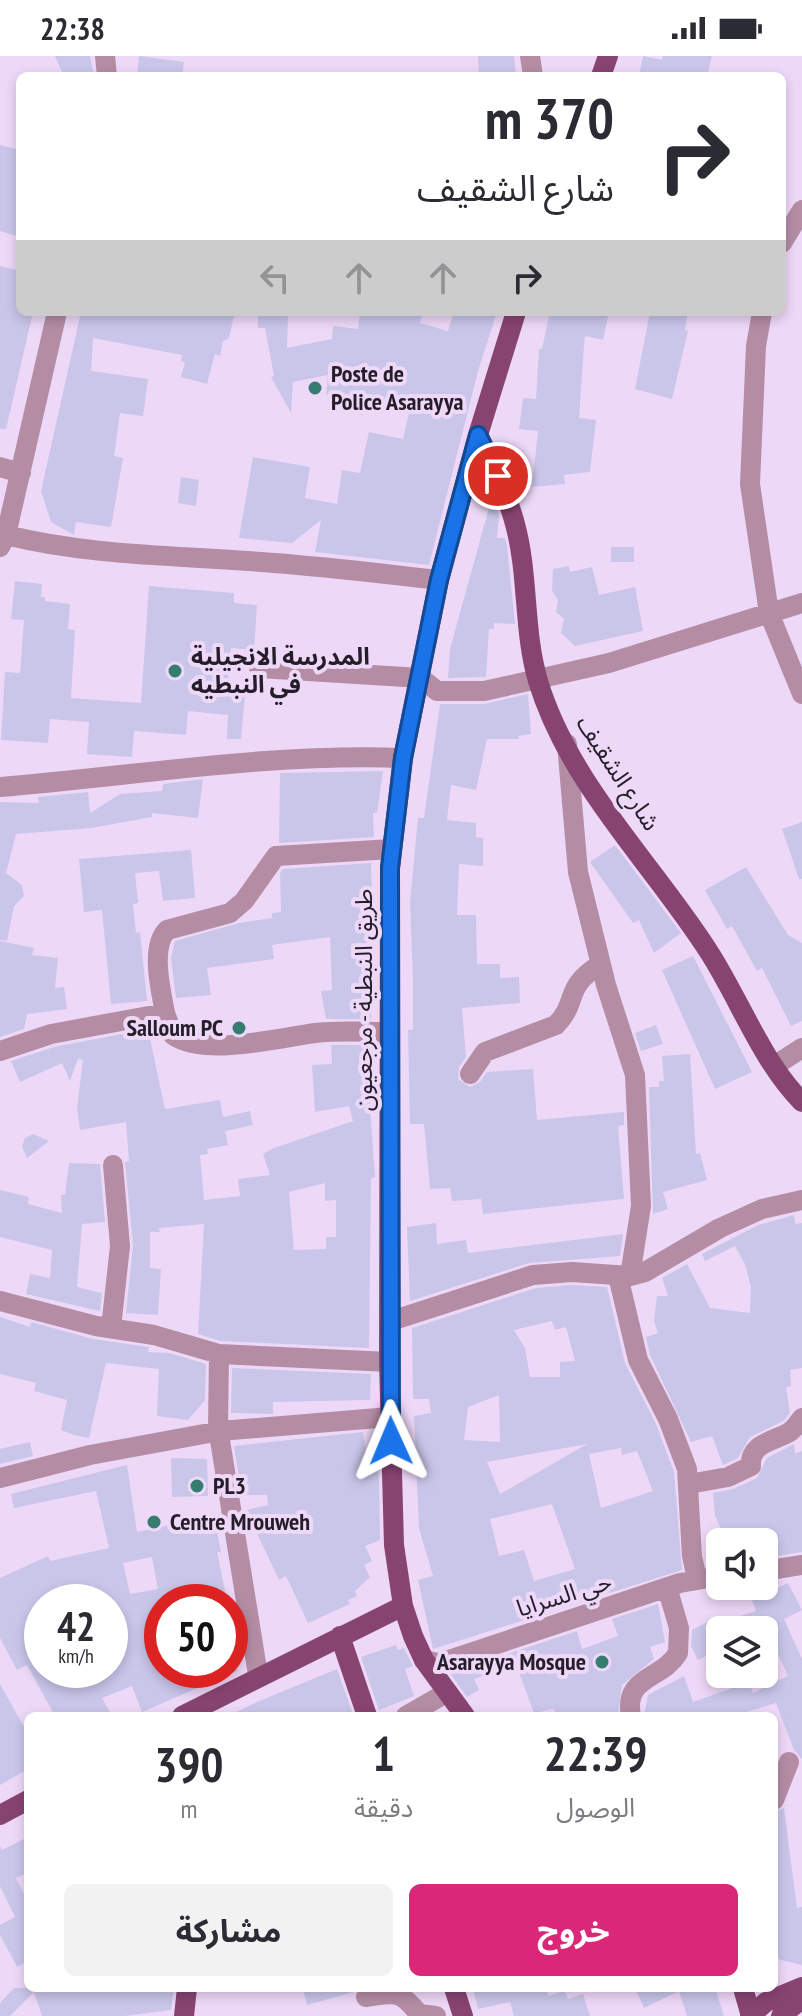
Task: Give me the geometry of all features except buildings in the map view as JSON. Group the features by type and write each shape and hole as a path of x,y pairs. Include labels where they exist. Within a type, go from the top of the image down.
{"main road":[{"name":"طريق النبطية - مرجعيون","path":"462,1712 424,1660 403,1606 394,1545 389,1362 392,849 403,758 439,580 478,435 515,316"},
{"name":"شارع الشقيف","path":"478,435 516,526 538,679 567,744 596,795 713,957 774,1066 802,1102"},
{"path":"189,1712 258,1675 403,1606"},
{"path":"340,1636 366,1712"},
{"path":"0,1815 24,1802"},
{"path":"744,1992 751,2016 766,2002 802,1987"},
{"path":"184,2016 187,1992"},
{"path":"455,1992 463,2016"},
{"path":"781,2016 802,1999"}],"street":[{"path":"786,236 802,210"},
{"path":"56,316 3,541 439,580"},
{"path":"761,316 756,346 750,484 769,613 802,694"},
{"path":"0,467 21,473"},
{"path":"259,668 421,678 437,691 462,693 538,679 648,652 802,603"},
{"path":"567,744 578,872 601,964 628,1047 638,1098 641,1206 624,1276 631,1340 675,1435 689,1484 692,1556 697,1579"},
{"path":"0,787 272,760 335,756 403,758"},
{"path":"390,1032 315,1033 278,1041 199,1044 173,1035 165,1013 159,964 161,940 167,930 230,913 244,901 276,856 392,849"},
{"path":"470,1074 485,1052 556,1025 564,1017 572,988 584,974 601,964"},
{"path":"0,1051 51,1034 165,1013"},
{"path":"774,1066 802,1048"},
{"path":"111,1328 120,1246 113,1165"},
{"path":"391,1321 533,1275 572,1272 624,1276 645,1272 720,1228 762,1209 802,1200"},
{"path":"0,1301 111,1328 154,1335 219,1354 389,1362"},
{"path":"219,1354 220,1431 258,1675"},
{"path":"0,1478 90,1455 220,1431 390,1417"},
{"path":"689,1484 743,1471 751,1466 750,1459 758,1448 791,1432 802,1418"},
{"path":"778,1569 802,1565"},
{"name":"حي السرايا","path":"424,1660 438,1663 667,1587 706,1578"},
{"path":"631,1712 629,1699 634,1687 668,1665 678,1653 679,1628 667,1587"},
{"path":"413,1712 446,1693"},
{"path":"778,1790 789,1762"},
{"path":"366,1997 397,1993 405,1996 419,2014 436,2016"}],"place":[{"name":"Poste de Police Asarayya","path":"315,388"},
{"name":"المدرسة الانجيلية في النبطيه","path":"175,671"},
{"name":"Salloum PC","path":"239,1028"},
{"name":"PL3","path":"197,1486"},
{"name":"Centre Mrouweh","path":"154,1522"},
{"name":"Asarayya Mosque","path":"602,1662"}],"route":[{"path":"391,1441 389,915 394,819 403,758 439,580 478,435 498,476"}]}
